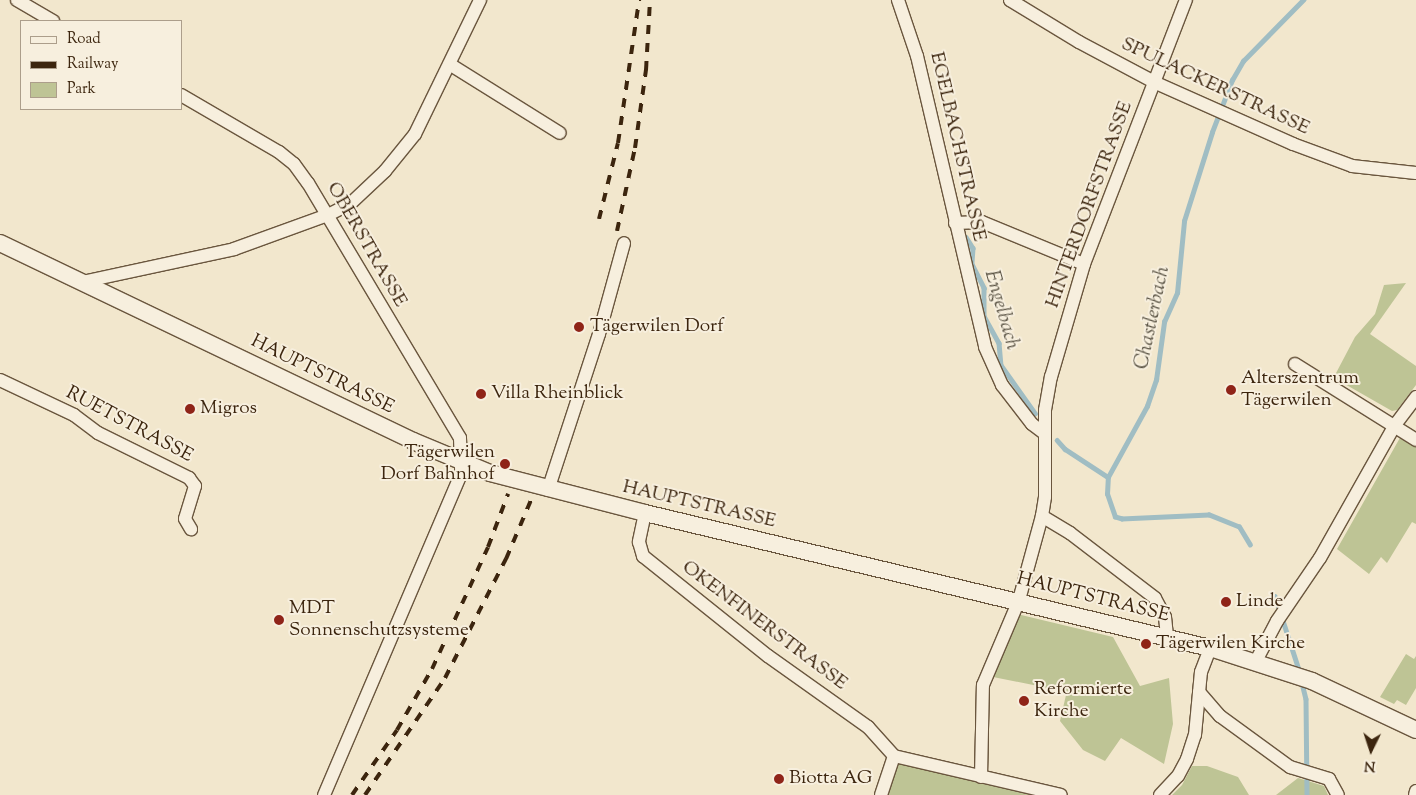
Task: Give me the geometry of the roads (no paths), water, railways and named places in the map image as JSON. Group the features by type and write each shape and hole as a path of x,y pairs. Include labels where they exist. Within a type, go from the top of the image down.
{"street":[{"path":"17,0 52,20"},
{"path":"82,282 199,259 328,215 350,204 366,189 415,134 480,0"},
{"name":"EGELBACHSTRASSE","path":"898,0 917,56 985,346 1002,385 1032,424 1044,433"},
{"name":"SPULACKERSTRASSE","path":"1010,0 1078,42 1156,83 1230,117 1340,163 1416,173"},
{"name":"HINTERDORFSTRASSE","path":"981,777 983,685 1018,600 1042,516 1044,433 1051,377 1084,264 1156,83 1186,0"},
{"path":"450,65 560,133"},
{"name":"OBERSTRASSE","path":"182,96 287,157 308,183 328,215 460,438 461,474 324,795"},
{"path":"955,223 982,222 1084,264"},
{"name":"HAUPTSTRASSE","path":"0,243 462,462 548,490 1018,600 1210,648 1256,661 1312,681 1416,730"},
{"path":"548,490 599,334 624,243"},
{"path":"1295,364 1395,425 1416,440"},
{"name":"RUETSTRASSE","path":"0,380 74,415 98,432 189,478 195,491 186,519 191,529"},
{"path":"1256,661 1277,621 1320,558 1395,425 1416,397"},
{"name":"OKENFINERSTRASSE","path":"645,513 639,542 643,556 768,656 868,727 894,756"},
{"path":"1042,516 1070,533 1155,598 1165,617 1167,636"},
{"path":"1160,795 1178,776 1188,759 1195,735 1201,672 1210,648"},
{"path":"1199,692 1220,716 1306,773 1329,779 1338,795"},
{"path":"881,795 894,756 1061,795"}],"waterway":[{"name":"Chastlerbach","path":"1250,545 1239,527 1209,515 1122,519 1115,517 1107,494 1108,477 1147,406 1156,380 1164,322 1177,293 1184,221 1212,132 1232,80 1243,61 1303,0"},
{"name":"Engelbach","path":"966,237 973,248 972,264 984,288 984,316 999,343 1001,365 1035,413"},
{"name":"Engelbach","path":"1057,440 1065,449 1108,477"},
{"name":"Chastlerbach","path":"1275,596 1300,673"},
{"name":"Chastlerbach","path":"1302,683 1306,699 1307,795"}],"railway":[{"path":"599,219 618,143 639,0"},
{"path":"617,231 635,148 646,70 650,0"},
{"path":"352,795 397,730 432,669 488,547 508,494"},
{"path":"365,795 445,678 506,559 531,500"}],"place":[{"name":"Tägerwilen Dorf","path":"579,327"},
{"name":"Alterszentrum Tägerwilen","path":"1231,390"},
{"name":"Villa Rheinblick","path":"481,394"},
{"name":"Migros","path":"190,409"},
{"name":"Tägerwilen Dorf Bahnhof","path":"505,464"},
{"name":"Linde","path":"1226,602"},
{"name":"MDT Sonnenschutzsysteme","path":"279,620"},
{"name":"Tägerwilen Kirche","path":"1146,644"},
{"name":"Reformierte Kirche","path":"1024,701"},
{"name":"Biotta AG","path":"779,779"}]}
